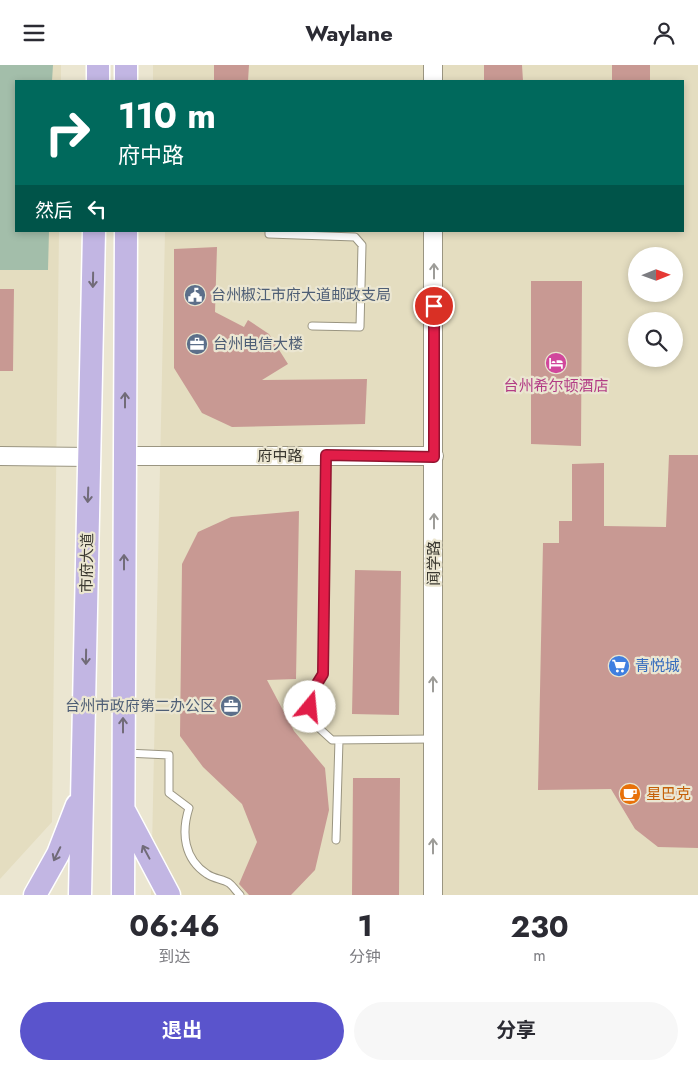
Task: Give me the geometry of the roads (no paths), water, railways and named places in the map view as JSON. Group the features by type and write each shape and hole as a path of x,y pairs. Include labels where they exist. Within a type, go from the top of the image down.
{"main road":[{"path":"98,65 98,80"},
{"path":"126,65 126,80"},
{"name":"市府大道","path":"80,895 94,232"},
{"path":"123,895 126,232"},
{"path":"35,895 58,854 82,793"},
{"path":"123,808 169,895"}],"street":[{"path":"433,65 433,80"},
{"name":"闻学路","path":"433,895 434,232"},
{"name":"府中路","path":"125,456 326,455 434,457"},
{"path":"0,456 90,457"}],"lane":[{"path":"269,232 269,234 355,237 362,245 360,327 312,326"},
{"path":"326,455 323,674 310,695 309,719 332,740 433,739"},
{"path":"336,840 339,740"},
{"path":"123,753 169,755 169,793 189,808 184,824 185,840 190,857 204,872 228,883 240,895"}],"place":[{"name":"台州椒江市府大道邮政支局","path":"195,295"},
{"name":"台州电信大楼","path":"197,344"},
{"name":"台州希尔顿酒店","path":"556,363"},
{"name":"青悦城","path":"619,666"},
{"name":"台州市政府第二办公区","path":"231,706"},
{"name":"星巴克","path":"630,794"}]}
